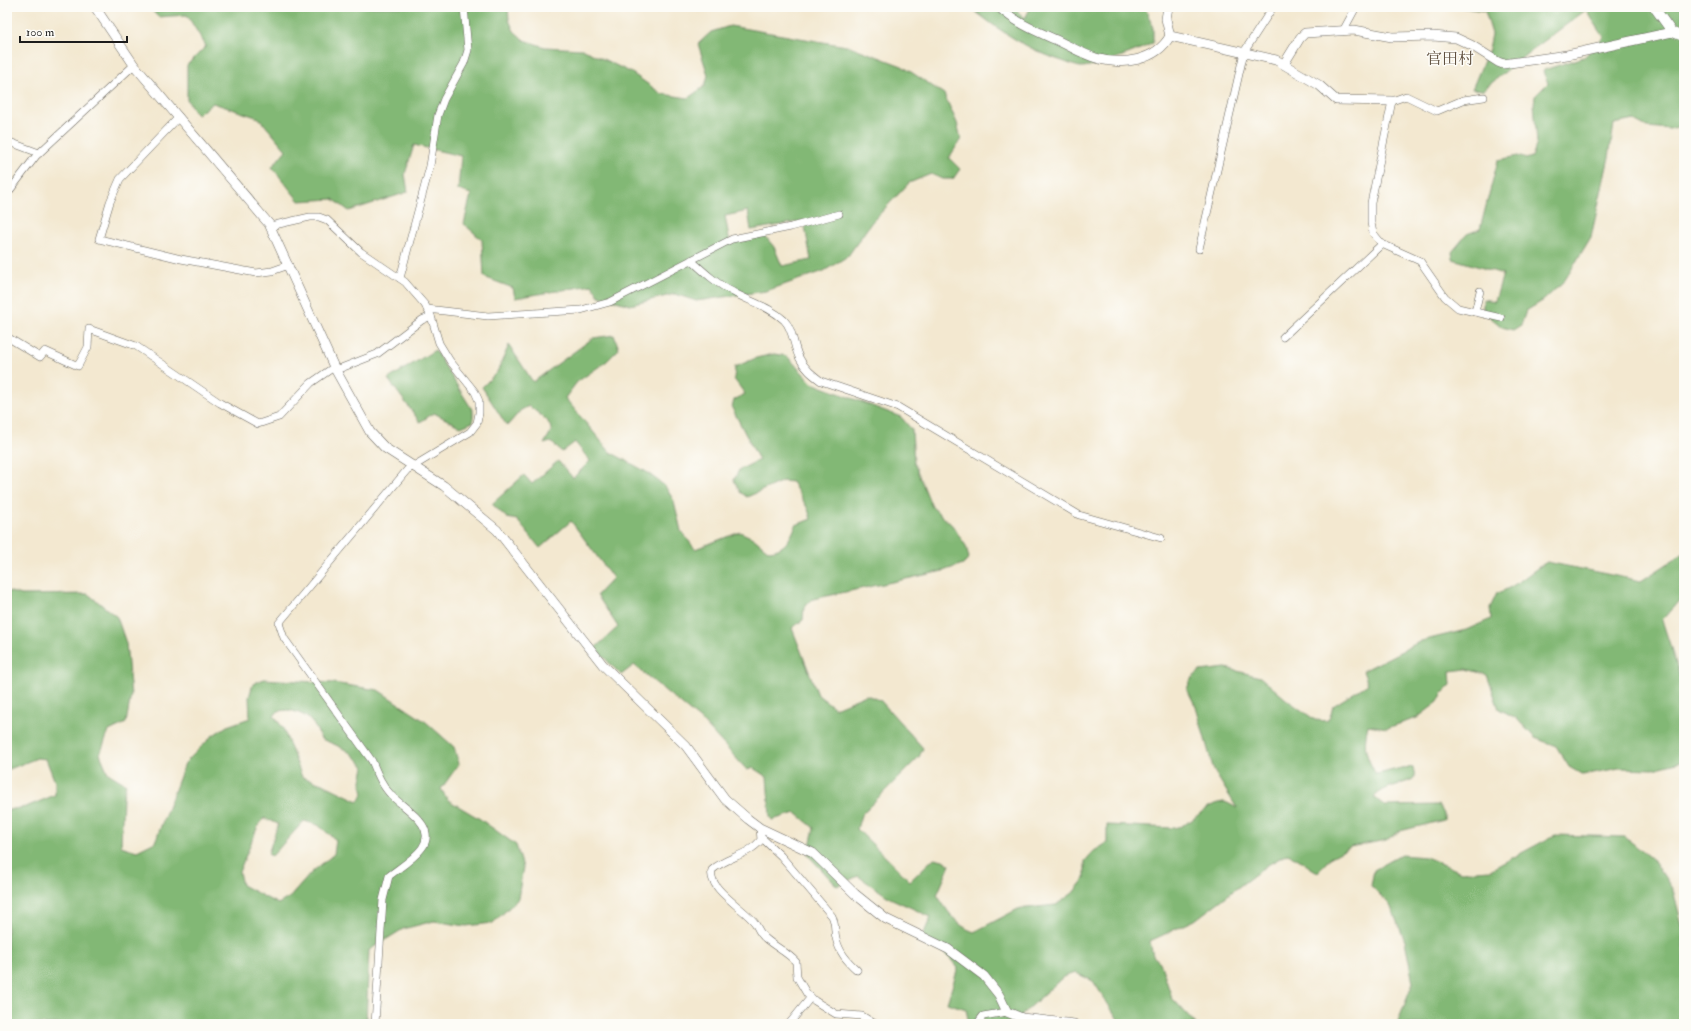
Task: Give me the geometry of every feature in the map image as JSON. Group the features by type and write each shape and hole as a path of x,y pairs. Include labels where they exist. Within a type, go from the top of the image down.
{"street":[{"path":"95,7 134,64 238,185 270,226 335,368 370,432 386,448 444,486 497,530 603,665 686,746 726,798 748,819 760,828 813,853 855,894 886,920 954,953 984,976 999,995 1007,1012"},
{"path":"400,278 430,166 438,115 444,98 464,63 468,50 464,7"},
{"path":"999,7 1028,28 1096,58 1122,61 1136,60 1156,52 1165,45 1170,36 1166,19 1168,7"},
{"path":"1199,249 1244,52 1273,7"},
{"path":"1343,31 1356,7"},
{"path":"1654,7 1672,32 1684,37"},
{"path":"1284,64 1300,38 1305,33 1354,30 1392,37 1433,36 1456,38 1503,64 1567,55 1672,32"},
{"path":"1170,36 1276,60 1319,85 1336,100 1392,101 1406,96 1437,110 1463,100 1484,97"},
{"path":"7,194 39,153 134,64"},
{"path":"1392,101 1370,203 1373,233 1382,244 1420,261 1445,297 1458,308 1501,318"},
{"path":"179,117 120,179 110,202 99,239 188,260 256,273 272,271 289,265"},
{"path":"7,142 39,153"},
{"path":"427,309 488,316 581,310 610,302 732,239 805,224 839,214"},
{"path":"270,226 319,217 328,220 361,252 405,282 427,309 431,316 439,343 450,361 475,392 479,401 477,424 470,432 407,470 279,623 284,638 372,761 382,783 391,795 413,813 423,825 426,832 426,838 421,850 386,880 383,900 375,1024"},
{"path":"1283,338 1382,244"},
{"path":"691,260 708,275 732,292 770,309 783,319 789,326 800,359 811,374 821,381 840,389 898,407 1079,515 1161,538"},
{"path":"1476,312 1480,291"},
{"path":"7,337 40,358 45,351 78,366 88,347 89,329 136,346 220,403 258,424 279,417 311,383 335,368 377,354 422,320 431,316"},
{"path":"760,828 762,838 781,856 832,916 840,949 845,960 858,970"},
{"path":"762,838 757,845 741,855 717,865 712,870 711,879 718,888 755,923 759,932 796,962 797,977 811,997 836,1014 862,1016 875,1024"},
{"path":"789,1024 811,997"},
{"path":"977,1024 983,1016 1007,1012 1022,1018 1074,1024"}],"green space":[{"path":"149,7 508,7 509,20 514,31 524,40 545,47 582,49 632,73 662,94 688,98 705,86 708,75 698,44 711,32 730,26 852,47 902,66 944,94 957,123 961,139 949,158 960,169 953,179 942,179 931,174 909,183 871,223 848,256 824,271 766,291 696,301 675,294 630,305 599,296 592,285 515,298 513,288 484,277 482,240 464,224 471,194 458,190 461,156 414,145 405,174 408,192 349,211 333,199 299,201 272,167 286,150 259,118 213,103 197,115 187,100 187,65 206,46 187,15 158,17","holes":["748,211 751,230 804,221 811,260 782,266 774,247 765,236 730,243 725,216"]},
{"path":"970,7 1012,7 1025,18 1031,7 1145,7 1153,28 1153,43 1105,62 1080,67 1027,46 992,24"},
{"path":"1458,7 1684,7 1684,125 1670,129 1647,127 1634,120 1614,124 1609,157 1591,237 1565,280 1544,300 1526,311 1521,325 1513,330 1502,327 1483,311 1483,299 1495,301 1503,274 1453,259 1452,252 1467,234 1480,229 1498,160 1518,156 1526,159 1532,157 1537,143 1534,104 1535,96 1548,83 1543,72 1544,70 1584,57 1604,37 1586,10 1528,53 1483,90 1472,89 1489,49 1492,34 1485,11"},
{"path":"614,335 619,349 607,361 577,382 565,398 610,452 645,471 665,486 674,501 681,531 695,549 740,532 753,538 769,551 775,550 786,543 792,535 796,525 811,519 808,509 792,482 783,481 747,497 740,492 734,480 739,470 759,460 732,408 734,400 745,394 734,379 735,367 756,358 774,354 787,356 812,383 901,417 912,430 914,463 932,507 952,525 966,546 969,558 963,564 943,571 813,599 804,607 803,620 792,628 818,695 835,708 866,695 880,700 923,748 919,757 861,815 857,829 910,881 934,858 943,860 950,865 937,895 948,912 957,922 974,932 1018,909 1056,905 1073,893 1085,878 1085,861 1094,851 1107,843 1107,825 1173,828 1187,823 1209,807 1216,804 1225,802 1237,808 1214,771 1196,707 1187,689 1191,679 1200,671 1226,668 1260,677 1286,699 1315,720 1327,721 1333,706 1368,684 1363,671 1421,641 1466,630 1491,619 1490,608 1497,593 1511,587 1547,562 1641,581 1684,553 1684,595 1662,620 1684,688 1684,758 1681,762 1653,769 1619,768 1583,775 1569,767 1556,746 1535,738 1516,718 1499,709 1487,675 1467,669 1450,671 1451,685 1442,694 1438,702 1417,718 1387,728 1368,725 1365,745 1367,756 1376,774 1410,767 1413,768 1415,778 1383,790 1374,797 1385,806 1439,805 1444,814 1444,820 1400,831 1386,840 1350,847 1331,857 1318,872 1295,857 1287,854 1266,866 1195,920 1150,941 1153,956 1160,962 1172,998 1196,1024 1121,1024 1093,981 1076,973 1063,977 1013,1023 969,1024 966,1009 947,1003 958,968 945,953 920,942 931,917 890,898 858,876 837,886 808,855 814,828 796,813 772,820 770,817 767,777 753,768 747,770 703,722 634,665 621,675 595,648 618,627 597,595 613,578 571,521 540,548 517,520 507,518 492,504 524,475 532,484 558,461 573,478 590,461 575,442 562,452 551,442 544,444 552,430 547,420 529,406 521,410 507,426 482,387 497,372 509,345 533,382 593,338"},
{"path":"435,350 473,411 473,422 461,427 434,413 420,422 388,379"},
{"path":"7,591 22,595 88,594 117,617 126,643 131,695 126,723 109,731 100,754 108,773 126,784 123,797 121,846 137,851 155,842 185,763 212,736 227,726 250,718 249,697 253,684 263,679 333,683 378,690 426,722 454,747 459,764 441,789 448,800 480,819 516,845 523,867 518,899 493,923 466,926 434,921 403,929 369,950 366,1024 7,1024 7,810 26,807 55,795 55,782 46,759 37,758 7,770","holes":["289,710 301,714 310,720 321,739 340,747 360,761 364,767 361,781 363,795 358,801 325,785 302,777 283,728 274,716 278,711","264,818 278,824 268,854 272,856 304,821 318,825 336,840 334,854 312,872 290,897 278,904 242,885 239,872 258,826"]},
{"path":"1555,835 1625,837 1655,862 1673,890 1684,932 1684,1024 1397,1024 1413,983 1405,941 1390,905 1371,886 1374,870 1401,855 1426,857 1461,872 1490,870"}],"district":[{"name":"官田村","path":"1450,59"}]}
